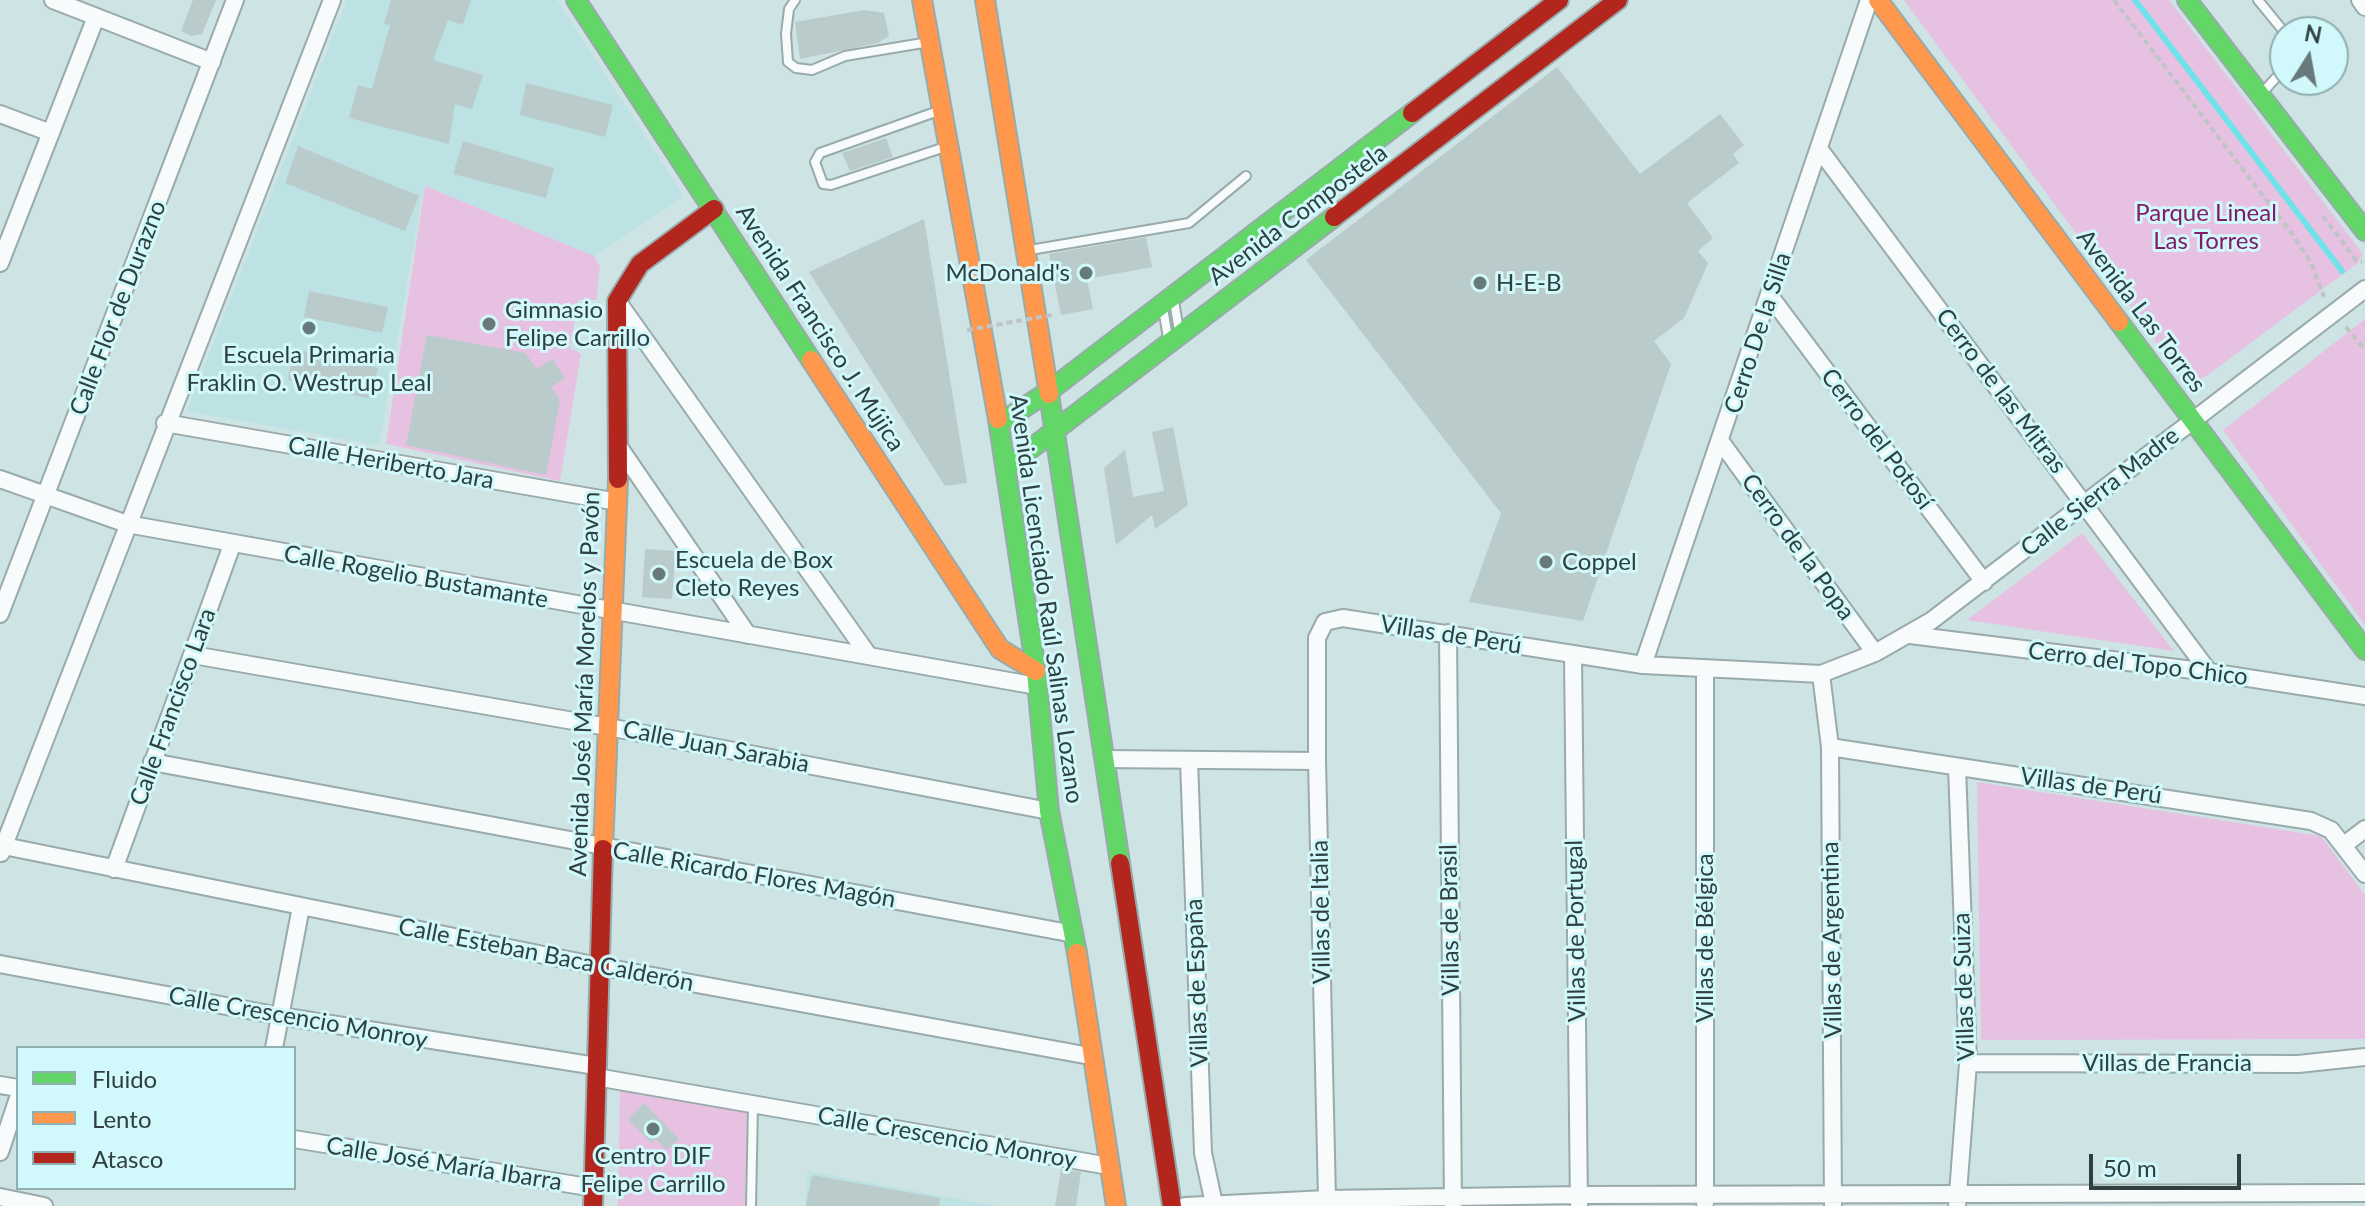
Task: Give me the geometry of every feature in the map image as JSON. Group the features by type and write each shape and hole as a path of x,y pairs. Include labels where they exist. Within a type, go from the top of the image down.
{"street":[{"path":"53,0 212,62"},
{"name":"Calle Flor de Durazno","path":"0,614 235,0"},
{"path":"2,851 165,423 332,0"},
{"name":"Avenida Francisco J. Mújica","path":"576,0 1000,649 1037,678"},
{"name":"Avenida Licenciado Raúl Salinas Lozano","path":"922,0 1007,467 1037,678 1049,811 1074,934 1090,1056 1116,1206"},
{"name":"Avenida Licenciado Raúl Salinas Lozano","path":"985,0 1049,391 1172,1206"},
{"name":"Avenida Compostela","path":"999,424 1049,391 1559,0"},
{"name":"Avenida Compostela","path":"1007,467 1618,0"},
{"name":"Cerro De la Silla","path":"1643,665 1869,0"},
{"name":"Avenida Las Torres","path":"1878,0 2365,650"},
{"path":"2187,0 2365,231"},
{"path":"2360,0 2365,7"},
{"path":"2,254 96,17"},
{"path":"1488,55 1511,84"},
{"path":"0,114 51,133"},
{"name":"Cerro de las Mitras","path":"1820,150 2209,672"},
{"path":"1311,190 1334,217"},
{"path":"714,209 640,264 617,301 869,656"},
{"name":"Calle Sierra Madre","path":"1821,674 1875,653 1910,635 1984,582 2365,289"},
{"name":"Cerro del Potosí","path":"1770,296 1984,582"},
{"name":"Avenida José María Morelos y Pavón","path":"593,1197 602,848 618,502 617,301"},
{"name":"Calle Heriberto Jara","path":"165,423 618,502"},
{"name":"Cerro de la Popa","path":"1721,442 1875,653"},
{"path":"618,446 748,635"},
{"name":"Calle Rogelio Bustamante","path":"0,479 127,524 232,545 869,656 1037,678"},
{"name":"Calle Francisco Lara","path":"114,869 232,545"},
{"name":"Villas de Perú","path":"1321,625 1343,618 1643,665 1821,674"},
{"name":"Villas de Italia","path":"1321,625 1317,638 1317,761 1327,1199"},
{"name":"Villas de Brasil","path":"1448,633 1453,1202"},
{"name":"Cerro del Topo Chico","path":"1910,635 2209,672 2365,696"},
{"name":"Calle Juan Sarabia","path":"193,655 608,727 1049,811"},
{"name":"Villas de Portugal","path":"1573,655 1579,1200"},
{"name":"Villas de Bélgica","path":"1705,669 1705,1201"},
{"name":"Villas de Argentina","path":"1821,674 1830,747 1833,1200"},
{"name":"Villas de Perú","path":"1830,747 2285,814 2331,830 2365,874"},
{"path":"1104,759 1317,761"},
{"name":"Villas de España","path":"1189,760 1203,1153 1214,1204"},
{"name":"Calle Ricardo Flores Magón","path":"152,762 1074,934"},
{"name":"Villas de Suiza","path":"1957,767 1968,1063 1957,1200"},
{"path":"2344,845 2365,829"},
{"name":"Calle Esteban Baca Calderón","path":"2,851 114,869 598,966 1090,1056"},
{"path":"274,1046 301,907"},
{"name":"Calle Crescencio Monroy","path":"0,964 596,1072 753,1105 1109,1166"},
{"name":"Villas de Francia","path":"1968,1063 2298,1064 2365,1057"},
{"path":"0,1152 16,1104"},
{"name":"Calle José María Ibarra","path":"296,1139 593,1197"},
{"path":"1185,1206 1327,1199 1453,1202 2342,1200 2365,1193"},
{"path":"0,1197 44,1206"}],"lane":[{"path":"795,0 789,9 786,34 788,62 796,68 812,70 845,56 930,42"},
{"path":"2258,0 2271,16"},
{"path":"2259,95 2269,85"},
{"path":"942,110 820,153 815,162 826,186 948,146"},
{"path":"1026,251 1189,223 1246,176"},
{"path":"1168,300 1174,340"},
{"path":"1168,300 1174,340"},
{"path":"751,1206 753,1105"}],"path":[{"path":"2114,0 2293,235 2311,263 2321,294"},
{"path":"967,330 1052,315"},
{"path":"2348,328 2365,350"}],"shaded area":[{"path":"347,0 557,0 684,196 594,256 424,185 379,445 187,411"},
{"path":"808,1171 995,1206 805,1206"}],"green space":[{"name":"Parque Lineal Las Torres","path":"1904,0 2169,0 2363,254 2358,263 2190,388"},
{"name":"Gimnasio Felipe Carrillo","path":"425,186 594,256 600,266 596,300 578,300 570,348 581,354 560,481 386,444"},
{"path":"2365,319 2365,625 2223,430"},
{"path":"2082,533 2174,651 1967,620"},
{"path":"1977,782 2321,836 2365,895 2365,1039 1981,1040"},
{"path":"620,1088 747,1111 745,1206 618,1206"}],"building":[{"path":"193,0 216,0 202,34 191,36 181,31"},
{"path":"391,0 471,0 463,25 448,20 433,60 483,75 472,109 455,104 449,144 349,118 358,85 372,89 390,25 384,24"},
{"path":"865,10 884,13 889,36 878,43 800,59 795,22"},
{"path":"1557,67 1640,174 1720,114 1744,145 1733,154 1739,163 1687,203 1713,238 1698,251 1708,263 1684,318 1654,341 1671,364 1583,621 1469,602 1501,513 1306,260"},
{"path":"526,83 613,105 605,137 520,115"},
{"path":"886,138 893,157 850,171 842,153"},
{"path":"463,141 554,168 546,198 453,174"},
{"path":"298,146 419,196 405,231 285,183"},
{"path":"924,219 967,483 945,486 809,272"},
{"name":"McDonald's","path":"1146,237 1152,267 1087,279 1093,309 1061,315 1049,254"},
{"path":"309,291 388,307 382,333 304,317"},
{"path":"427,335 525,353 537,369 552,359 565,378 551,387 560,400 546,475 406,445"},
{"path":"294,349 378,368 371,399 288,380"},
{"path":"1173,427 1188,505 1155,529 1152,515 1116,545 1104,468 1125,450 1133,497 1164,491 1152,432"},
{"name":"Escuela de Box Cleto Reyes","path":"645,549 676,551 672,599 642,597"},
{"name":"Centro DIF Felipe Carrillo","path":"644,1103 679,1139 667,1150 656,1139 651,1143 628,1119"},
{"path":"1061,1169 1081,1172 1076,1206 1055,1206"},
{"path":"812,1175 940,1198 939,1206 806,1206"}],"waterway":[{"path":"2135,0 2342,271"}],"traffic: fast":[{"path":"576,0 811,360"},
{"path":"2187,0 2365,231"},
{"path":"999,424 1049,391 1412,113"},
{"path":"1007,467 1334,217"},
{"path":"2119,322 2365,650"},
{"path":"1049,394 1120,863"},
{"path":"998,419 1036,671 1049,811 1077,953"}],"traffic: slow":[{"path":"922,0 998,419"},
{"path":"985,0 1049,394"},
{"path":"1878,0 2119,322"},
{"path":"811,360 1000,649 1036,671"},
{"path":"603,849 618,479"},
{"path":"1077,953 1116,1206"}],"traffic: jam":[{"path":"1412,113 1559,0"},
{"path":"1334,217 1618,0"},
{"path":"618,479 617,301 640,264 714,209"},
{"path":"593,1206 603,849"},
{"path":"1120,863 1172,1206"}],"place":[{"name":"McDonald's","path":"1086,273"},
{"name":"H-E-B","path":"1480,283"},
{"name":"Gimnasio Felipe Carrillo","path":"489,324"},
{"name":"Escuela Primaria Fraklin O. Westrup Leal","path":"309,328"},
{"name":"Coppel","path":"1546,562"},
{"name":"Escuela de Box Cleto Reyes","path":"659,574"},
{"name":"Centro DIF Felipe Carrillo","path":"653,1129"}]}
